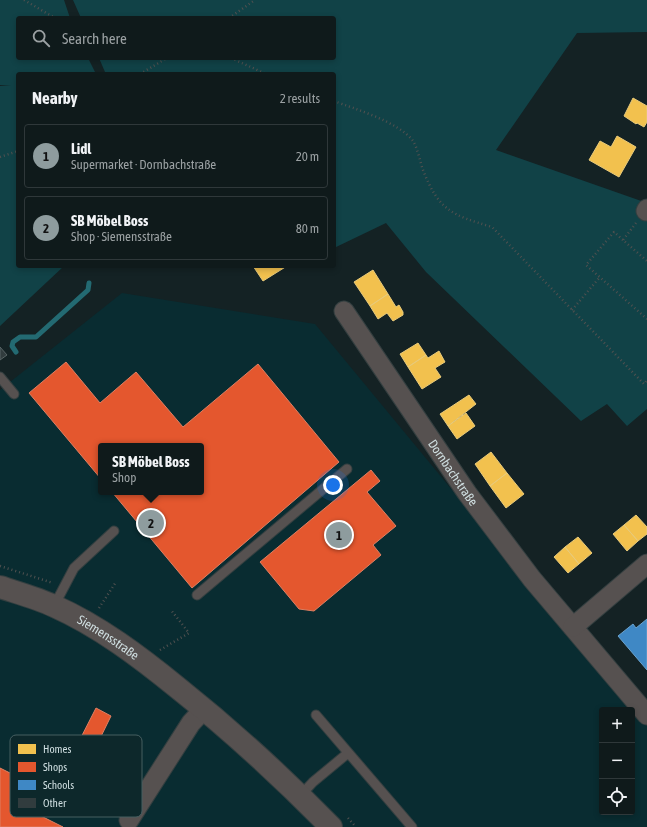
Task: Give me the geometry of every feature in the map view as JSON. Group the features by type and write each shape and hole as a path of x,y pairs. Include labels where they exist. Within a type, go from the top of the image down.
{"street":[{"name":"Dornbachstraße","path":"344,311 467,493 532,579 647,715"},
{"path":"573,627 647,564"},
{"name":"Siemensstraße","path":"0,587 54,606 89,624 133,653 204,709 332,827"},
{"path":"142,800 191,724 204,709"}],"lane":[{"path":"0,377 14,394"},
{"path":"197,596 347,469"},
{"path":"54,606 74,568 82,558 114,530"},
{"path":"316,715 412,827"},
{"path":"300,796 348,753"}],"path":[{"path":"24,0 52,16"},
{"path":"232,16 255,0"},
{"path":"143,72 164,60"},
{"path":"235,60 262,72"},
{"path":"336,102 389,122 412,141 432,193 445,208 463,219 492,227 644,384 647,380"},
{"path":"0,157 16,152"},
{"path":"623,240 647,210"},
{"path":"647,261 614,232 586,265 647,319"},
{"path":"572,310 600,277"},
{"path":"160,650 189,633 171,610"}],"shaded area":[{"path":"0,0 64,0 69,16 16,16 16,60 89,60 95,72 16,72 16,268 62,268 0,326 0,86 11,86 0,85"},
{"path":"73,0 647,0 647,32 577,33 496,150 647,203 647,409 627,426 607,404 581,421 426,272 386,223 336,247 336,72 105,72 100,60 336,60 336,16 80,16"},
{"path":"122,293 315,324 631,707 599,707 599,815 635,815 635,711 647,726 647,827 0,827 0,390"}],"building: Homes":[{"path":"633,98 647,106 647,122 644,127 637,123 636,124 624,116"},
{"path":"617,136 636,147 619,177 589,160 600,141 611,147"},
{"path":"254,268 284,268 263,281"},
{"path":"373,270 388,294 370,306 354,282"},
{"path":"388,294 396,307 399,305 403,312 403,315 393,321 387,313 378,319 370,306"},
{"path":"418,343 426,355 408,367 400,354"},
{"path":"439,351 445,362 435,368 441,377 422,389 408,367 426,355 428,358"},
{"path":"469,395 476,404 448,426 440,414"},
{"path":"466,413 475,426 457,439 448,426"},
{"path":"491,452 507,473 490,486 475,464"},
{"path":"507,473 524,494 506,508 490,486"},
{"path":"636,515 647,527 647,534 638,541 624,525"},
{"path":"624,525 638,541 627,551 613,534"},
{"path":"578,537 592,553 579,564 565,547"},
{"path":"565,547 579,564 568,573 554,557"}],"building: Shops":[{"path":"66,362 100,403 136,372 183,427 258,364 339,462 192,588 114,495 204,495 204,443 98,443 98,475 29,393"},
{"path":"371,470 380,481 367,492 396,526 373,545 381,555 314,611 299,609 260,562"},
{"path":"96,708 111,716 102,735 82,735"},
{"path":"0,768 10,773 10,817 43,817 63,827 0,827"}],"building: Schools":[{"path":"647,619 647,670 618,636 633,624 636,628"}],"building: Other":[{"path":"0,347 7,355 0,360"}],"waterway":[{"path":"16,352 12,346 13,342 20,337 36,337 88,290 89,283"}],"place":[{"name":"SB Möbel Boss","path":"151,523"},
{"name":"Lidl","path":"339,535"}]}
